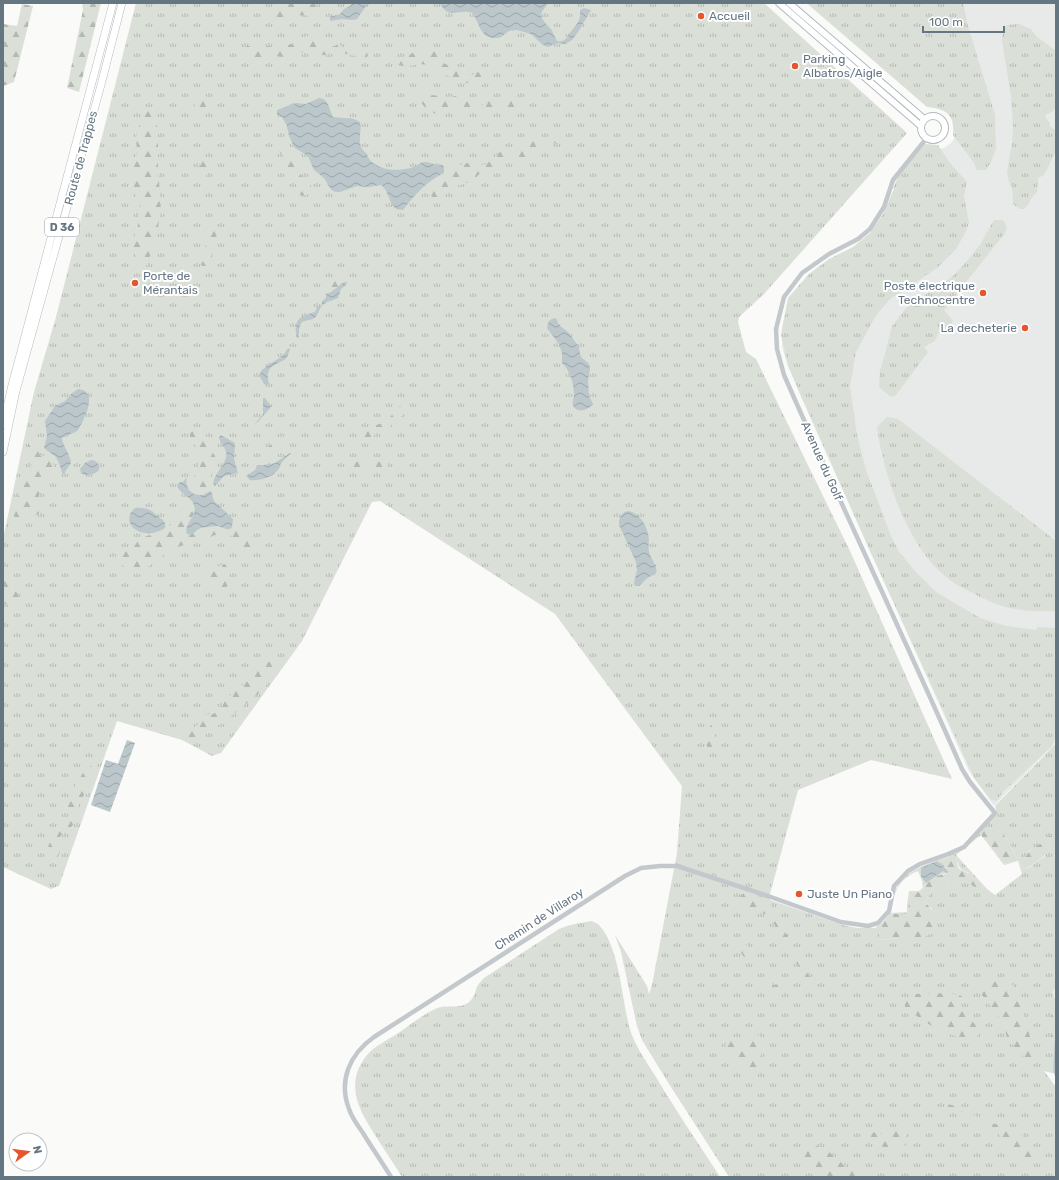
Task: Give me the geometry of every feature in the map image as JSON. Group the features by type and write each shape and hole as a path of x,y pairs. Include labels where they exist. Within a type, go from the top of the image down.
{"main road":[{"name":"Route de Trappes","path":"3,425 11,389 113,3"},
{"name":"Route de Trappes","path":"3,452 16,391 122,3"}],"street":[{"path":"780,3 921,126"},
{"path":"789,3 924,120"},
{"path":"932,116 939,118 945,128 942,137 930,141 926,139 921,131 921,126 924,120 932,116"},
{"name":"Avenue du Golf","path":"881,920 889,911 894,886 908,871 920,864 948,854 964,846 995,813 970,782 962,769 906,642 879,587 784,375 777,349 776,329 784,297 802,272 829,254 858,239 870,229 884,207 893,180 926,139"},
{"name":"Chemin de Villaroy","path":"391,1177 352,1115 347,1103 346,1080 350,1065 359,1049 374,1037 625,876 641,868 676,866 841,922 868,926 878,923 881,920"}],"shaded area":[{"path":"806,3 1056,3 1056,740 1053,746 994,806 969,771 800,395 782,347 784,317 794,298 873,236 930,151 944,148 951,143 955,137 955,124 949,114 940,108 927,106"}],"green space":[{"path":"82,3 101,3 79,92 67,88 83,10"},
{"path":"136,3 764,3 907,133 764,294 739,317 738,322 746,352 756,359 850,551 952,779 871,760 798,790 770,894 770,900 843,925 857,928 875,928 879,925 879,939 922,938 932,909 926,903 934,885 946,888 948,883 959,878 964,878 981,892 984,887 968,872 961,869 958,865 956,857 952,855 942,861 950,873 943,874 925,884 923,887 918,871 906,878 895,893 891,913 907,912 909,891 918,891 922,888 918,892 911,893 908,913 903,915 887,916 893,895 899,883 910,873 922,866 957,852 997,813 995,806 1056,743 1056,986 1053,992 1056,1002 1053,1009 1052,1040 1056,1039 1056,1074 1044,1071 1056,1087 1056,1177 729,1177 642,1040 637,1026 621,952 615,935 647,986 649,994 677,853 682,786 555,614 380,501 372,502 302,641 221,753 212,756 182,740 117,721 59,886 51,889 3,867 3,539 34,392 56,317","holes":["986,828 1002,834 1006,837 1016,857 1024,859 1029,851 1043,843 1045,856 1030,867 1024,869 1019,860 1005,864 983,838 1004,865 1018,861 1022,874 995,895 987,889 956,855 981,835 980,834"]},
{"path":"278,3 316,3 313,16 289,15 281,20 273,17 271,12"},
{"path":"807,3 963,3 968,26 995,115 996,148 991,162 986,170 977,170 974,163 953,135 951,117 948,114 939,109 927,107"},
{"path":"22,4 33,6 14,82 3,86 3,24 17,26"},
{"path":"1019,24 1031,29 1036,36 1056,51 1056,107 1053,111 1045,115 1050,123 1050,126 1056,131 1056,151 1044,175 1038,178 1037,192 1024,209 1020,209 1013,204 1012,188 1007,172 1013,128 1011,96 1002,40 1003,31 1007,25"},
{"path":"306,36 317,38 321,44 326,47 335,46 338,44 347,50 357,47 361,48 368,54 367,58 337,51 326,55 320,55 307,51 285,57 277,56 268,59 245,54 244,50 247,46 252,48 258,46 265,48 268,46 276,48 279,47 281,43 288,45 292,44 297,38 301,39"},
{"path":"429,51 439,52 445,58 445,64 457,67 465,73 472,75 477,72 483,74 485,79 482,85 459,81 435,68 422,64 404,66 388,62 392,58 399,61 412,53 426,53"},
{"path":"419,90 431,95 448,97 455,96 462,99 468,98 474,101 475,108 466,114 451,108 440,114 431,112 424,106 415,92"},
{"path":"199,93 203,93 207,97 205,109 196,109 194,102"},
{"path":"524,99 528,109 524,110 519,107 515,107 487,111 483,109 482,105 493,100"},
{"path":"150,110 156,111 161,211 156,238 147,265 141,266 131,247 138,225 140,203 130,187 137,152 136,137 142,112"},
{"path":"560,136 564,137 563,142 551,144 544,149 535,149 525,158 513,159 487,178 481,173 476,179 467,183 448,187 434,199 431,196 433,182 453,163 461,165 467,163 480,166 493,159 503,149 521,148 531,141 544,142"},
{"path":"280,144 287,154 300,166 298,170 299,172 309,183 312,190 309,194 298,195 296,181 289,175 285,168 287,162 277,148"},
{"path":"925,144 938,145 950,163 967,182 964,196 969,223 956,249 937,268 890,299 875,317 856,352 850,386 857,435 866,470 891,536 899,552 915,571 936,592 980,618 1006,626 1036,630 1037,627 1056,628 1056,735 1052,746 1003,792 997,801 991,800 974,778 870,551 788,366 781,335 788,298 809,274 829,259 853,247 870,233 883,214 899,175"},
{"path":"202,153 207,170 204,179 200,178 199,161"},
{"path":"994,220 1003,220 1007,227 1005,233 944,310 953,321 947,330 938,334 935,341 924,347 928,352 896,395 891,397 879,387 880,370 892,326 907,307 953,276 980,245"},
{"path":"209,226 218,227 220,229 218,235 214,238 210,250 213,259 211,264 202,266 200,256 206,243 205,229"},
{"path":"343,276 344,282 331,292 328,293 324,290 331,285 333,278"},
{"path":"400,406 406,412 386,430 378,432 365,441 361,441 357,436 359,432 365,428 380,424 386,420"},
{"path":"887,417 898,419 1056,541 1056,611 1021,610 993,603 950,580 935,567 910,531 900,511 885,468 877,427"},
{"path":"196,427 204,429 210,448 215,456 216,463 206,491 202,494 194,492 190,487 199,464 198,450 190,437 190,430"},
{"path":"284,436 286,442 274,455 266,456 265,449"},
{"path":"32,438 40,455 50,457 55,469 48,477 37,499 43,511 16,527 14,524 19,492 27,480 32,463 28,451 28,444"},
{"path":"384,456 388,457 389,461 385,469 377,467 370,470 352,467 354,459 360,457 378,461"},
{"path":"186,507 194,510 187,527 190,535 201,528 217,525 226,530 233,522 233,519 237,522 241,529 254,538 255,546 248,551 233,537 225,533 215,535 174,548 138,574 126,568 114,559 122,550 134,547 139,539 169,527"},
{"path":"225,564 228,569 225,573 229,579 228,585 220,593 203,572 205,568"},
{"path":"3,573 23,602 9,608 3,600"},
{"path":"272,661 278,666 263,689 219,725 200,736 193,738 179,736 168,729 191,730 202,721 207,714 213,714 221,709 226,699 250,679 259,665"},
{"path":"717,718 718,720 712,750 709,750 705,741 706,737 710,726"},
{"path":"91,766 94,774 79,803 76,820 70,829 62,833 58,842 61,849 57,859 52,862 44,860 53,836 59,826 69,816 67,799 86,768"},
{"path":"986,827 998,831 1006,837 1016,857 1024,859 1032,849 1043,843 1045,837 1051,836 1053,840 1053,848 1036,863 1024,869 1019,860 1005,864 980,834"},
{"path":"952,855 956,857 958,867 962,871 971,874 982,884 985,889 983,892 964,879 959,878 948,883 946,888 942,889 934,885 926,903 933,912 936,920 936,928 930,934 922,938 879,939 879,925 883,923 888,916 892,914 904,915 908,913 911,893 919,892 925,884 937,876 950,873 942,861"},
{"path":"746,892 768,900 816,989 813,991 772,920 766,914 749,911 739,901 741,895"},
{"path":"591,921 599,925 606,934 611,946 619,973 629,1026 637,1046 671,1102 720,1177 402,1177 365,1118 357,1098 355,1088 356,1077 360,1066 367,1055 377,1046 430,1011 439,1007 462,1006 466,1004 473,998 478,985 484,978 559,929 570,925"},
{"path":"740,942 743,942 750,948 748,954 744,957 740,950"},
{"path":"781,980 783,981 784,988 783,995 775,989 767,988 765,986 766,983 771,982 775,986"},
{"path":"1000,981 1009,982 1015,987 1036,1059 1033,1063 1028,1062 1007,1038 1003,1022 982,995 980,988 984,983"},
{"path":"1056,986 1056,999 1054,993"},
{"path":"949,993 962,996 961,1010 968,1015 979,1030 977,1037 956,1036 938,1030 905,1007 905,1000 916,994"},
{"path":"1056,1002 1056,1039 1052,1040 1051,1020 1053,1008"},
{"path":"758,1035 765,1040 757,1064 760,1072 755,1077 747,1072 726,1047 725,1040 751,1041"},
{"path":"948,1104 964,1109 984,1121 999,1125 1002,1120 1007,1122 1011,1129 1021,1131 1027,1147 1039,1152 1038,1163 1024,1163 998,1133 990,1131 984,1125 973,1120 962,1112 953,1113 945,1109"},
{"path":"898,1128 906,1132 906,1145 900,1147 884,1147 863,1139 862,1136 871,1132 883,1134"},
{"path":"812,1144 828,1151 847,1168 864,1177 827,1177 803,1155 801,1148"}],"water":[{"path":"352,3 370,3 366,6 357,19 330,21 330,17 340,14"},
{"path":"440,3 548,3 541,15 557,41 564,40 578,23 580,10 584,8 591,10 572,40 565,44 557,43 548,47 543,45 531,34 517,30 509,31 498,38 486,36 481,30 473,13 450,13 443,8"},
{"path":"319,98 327,102 333,117 350,118 360,122 361,147 370,160 376,165 390,170 401,170 415,167 421,163 427,162 443,165 444,173 421,189 403,210 398,210 395,208 387,192 381,185 369,187 357,186 340,192 333,191 324,178 314,170 308,156 295,148 289,136 287,126 282,117 277,114 277,110 296,103 306,104"},
{"path":"344,282 347,284 341,289 338,298 324,304 313,319 302,322 299,327 298,338 296,337 298,320 302,316 315,312 317,307 322,305 322,301 326,298 326,294"},
{"path":"556,318 559,325 568,332 579,347 581,357 589,364 589,396 593,404 584,410 576,409 573,406 574,391 571,378 567,369 562,363 562,353 559,344 547,328 550,321"},
{"path":"289,348 290,350 286,358 272,366 270,369 268,374 269,384 264,384 260,376 262,370 281,357"},
{"path":"78,389 87,394 89,403 78,430 62,438 71,463 63,475 55,456 44,448 47,436 45,421 55,406 65,401"},
{"path":"263,398 265,398 271,407 254,425 263,414"},
{"path":"221,435 235,443 234,459 238,473 224,476 214,486 214,479 226,457 226,451 219,437"},
{"path":"290,453 272,476 250,480 246,476 255,470 257,465 275,463"},
{"path":"91,460 98,463 98,471 94,474 88,475 81,473 80,469 85,463"},
{"path":"187,477 186,483 188,489 196,495 201,495 211,491 214,501 233,519 232,527 230,529 225,529 218,526 207,527 199,529 193,534 187,534 186,530 195,509 193,502 178,489 177,486"},
{"path":"135,508 145,508 152,511 164,522 165,528 152,533 137,531 129,521 131,512"},
{"path":"629,511 636,514 646,526 649,537 649,552 656,569 655,574 639,586 635,586 634,583 637,570 636,562 619,525 621,515 624,512"},
{"path":"127,740 135,743 110,812 91,805 106,760 118,764"},
{"path":"937,861 949,872 946,873 943,871 926,883 921,876 921,868"}],"waterway":[{"path":"1056,1032 1054,1070 1056,1077"}],"place":[{"name":"Accueil","path":"701,16"},
{"name":"Parking Albatros/Aigle","path":"795,66"},
{"name":"Porte de Mérantais","path":"135,283"},
{"name":"Poste électrique Technocentre","path":"983,293"},
{"name":"La decheterie","path":"1025,328"},
{"name":"Juste Un Piano","path":"799,894"}]}
